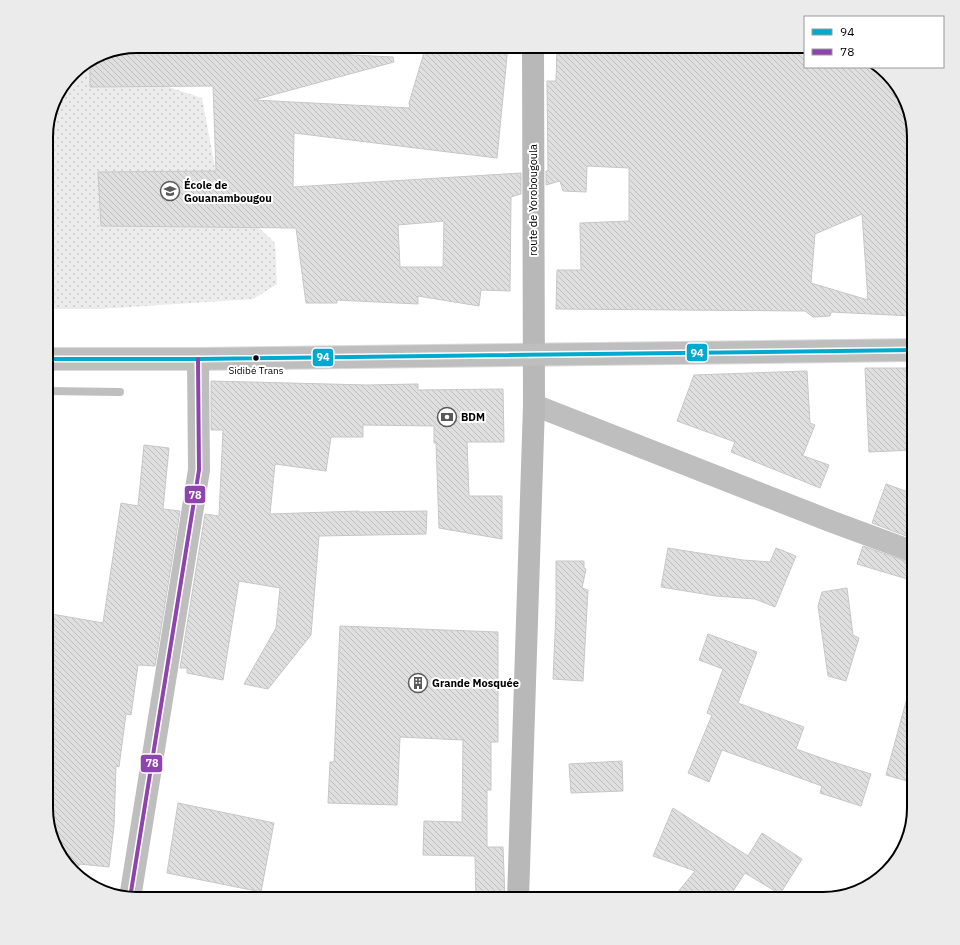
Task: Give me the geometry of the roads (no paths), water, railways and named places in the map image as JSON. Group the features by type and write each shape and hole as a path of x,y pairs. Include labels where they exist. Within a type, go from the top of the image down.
{"street":[{"name":"route de Yorobougoula","path":"518,892 534,405 533,53"},
{"path":"53,359 198,359 907,350"},
{"path":"131,892 198,470 198,359"},
{"path":"534,405 830,521 907,549"}],"waterway":[{"path":"53,391 120,392"}],"place":[{"name":"École de Gouanambougou","path":"170,191"},
{"name":"Sidibé Trans","path":"256,358"},
{"name":"BDM","path":"447,417"},
{"name":"Grande Mosquée","path":"418,683"}]}
